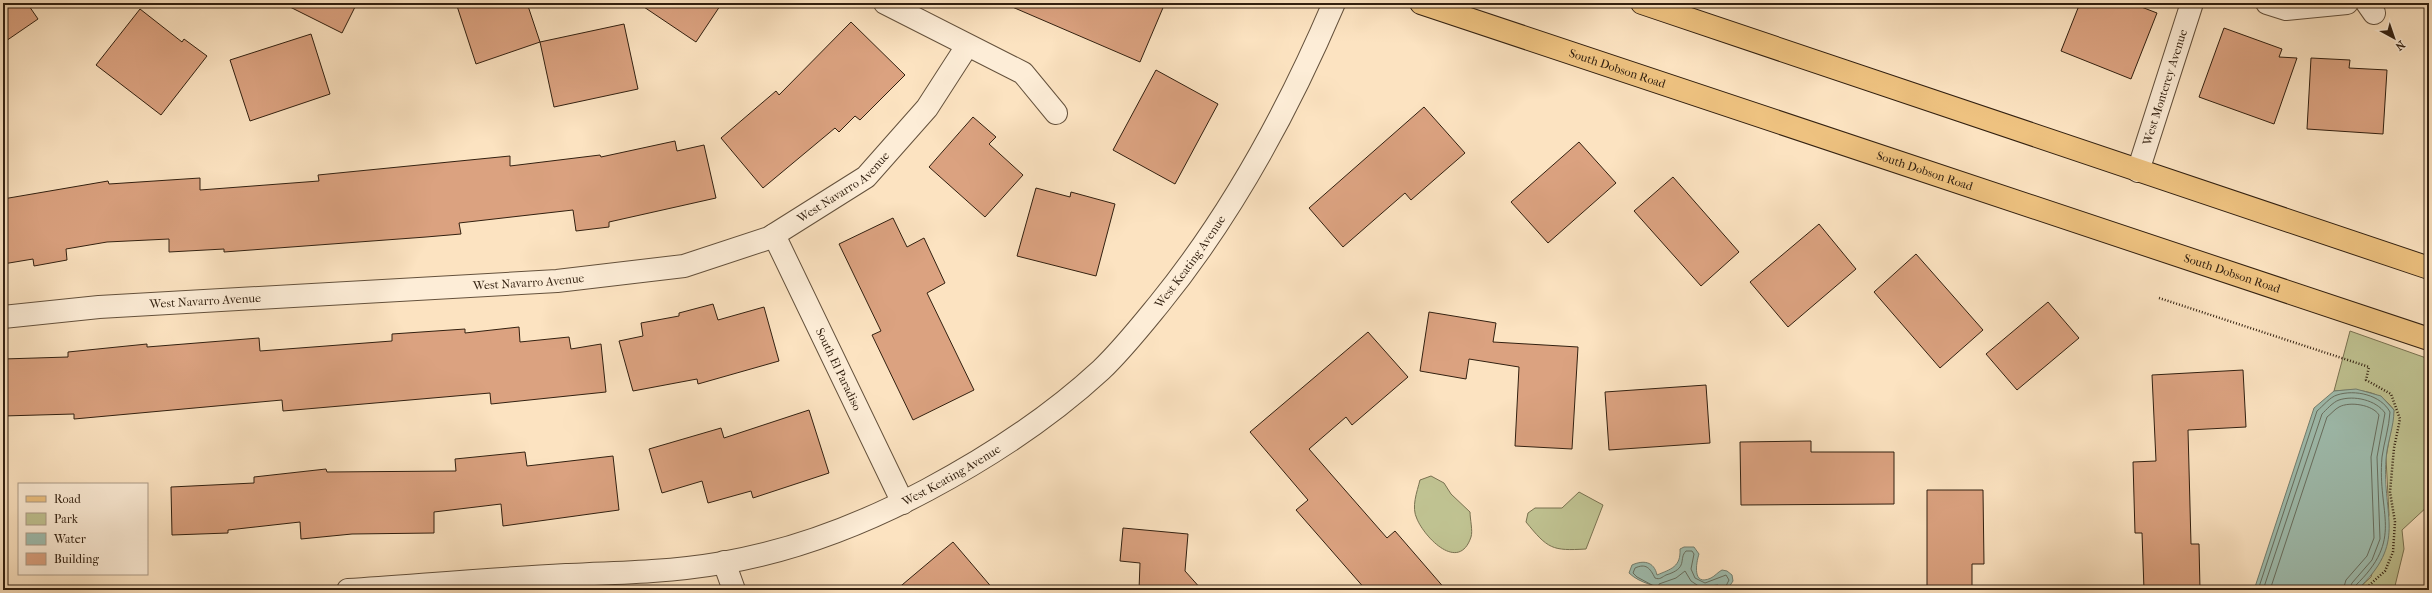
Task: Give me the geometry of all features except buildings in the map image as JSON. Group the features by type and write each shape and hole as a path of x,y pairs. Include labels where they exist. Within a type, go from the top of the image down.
{"main road":[{"name":"South Dobson Road","path":"1420,3 2429,339"},
{"path":"1642,3 2429,268"}],"street":[{"path":"885,3 967,46 1023,73 1056,113"},
{"name":"West Keating Avenue","path":"348,590 567,575 650,573 724,562 823,536 903,503 951,477 1018,436 1063,403 1103,368 1146,320 1187,270 1244,184 1275,127 1334,3"},
{"name":"West Monterey Avenue","path":"2138,171 2192,3"},
{"path":"2267,3 2286,9 2346,3"},
{"name":"West Navarro Avenue","path":"3,317 98,307 557,281 684,266 774,235 866,176 927,108 967,46"},
{"name":"South El Paradiso","path":"774,235 903,503"},
{"path":"724,562 734,590"}],"path":[{"path":"2159,298 2369,367 2366,380 2391,394 2400,419 2394,448 2390,492 2395,522 2393,552 2385,571 2364,590"}],"green space":[{"path":"2350,331 2429,359 2429,505 2402,530 2404,549 2394,590 2357,590 2371,577 2389,515 2386,458 2394,410 2388,403 2375,394 2351,390 2334,391"},
{"path":"1431,476 1444,483 1451,494 1470,512 1472,534 1466,547 1459,552 1451,552 1442,549 1434,543 1421,527 1415,514 1415,500 1420,480"},
{"path":"1579,492 1603,505 1586,549 1565,549 1552,546 1540,538 1526,522 1528,513 1535,508 1562,508"}],"water":[{"path":"2356,389 2381,396 2394,410 2386,459 2389,514 2388,543 2382,558 2373,573 2357,590 2254,590 2314,408 2334,391"},
{"path":"1684,547 1694,547 1699,554 1696,568 1698,577 1701,579 1705,580 1711,578 1722,570 1727,571 1732,575 1733,581 1727,590 1688,590 1661,587 1649,584 1629,573 1632,565 1640,562 1651,564 1656,570 1657,575 1667,571 1677,564 1680,549"}]}
